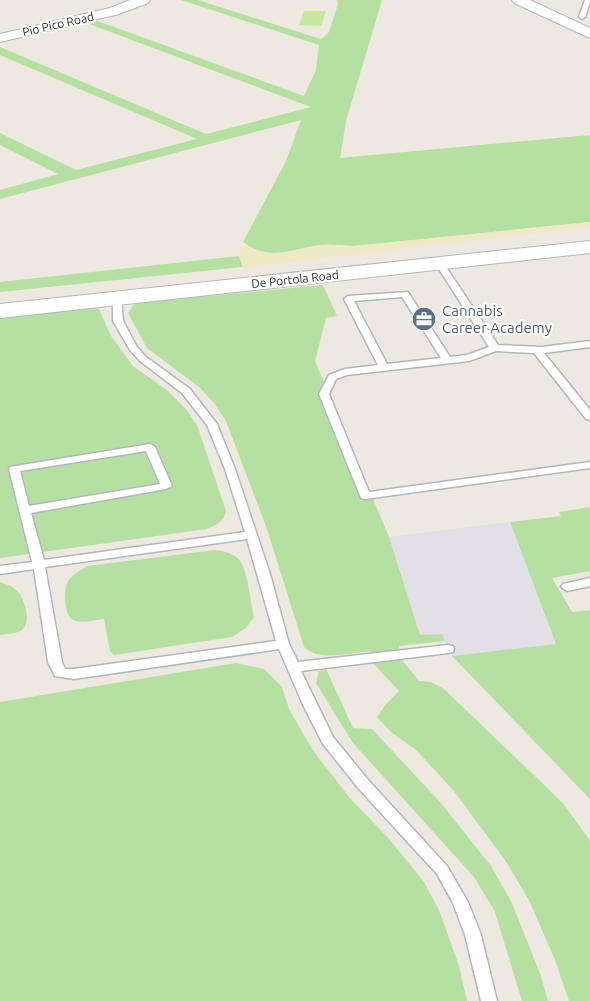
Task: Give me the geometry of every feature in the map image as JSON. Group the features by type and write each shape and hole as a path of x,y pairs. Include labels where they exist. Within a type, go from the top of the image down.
{"main road":[{"name":"Pio Pico Road","path":"0,38 114,11 143,0"},
{"path":"519,0 587,27"},
{"path":"545,0 587,27"},
{"name":"De Portola Road","path":"0,296 590,234"},
{"name":"De Portola Road","path":"0,311 590,247"},
{"path":"117,297 134,287 308,269 335,265 350,260"}],"lane":[{"path":"587,27 589,1"},
{"path":"439,264 494,348"},
{"path":"384,368 348,299 405,294 448,361"},
{"path":"117,297 118,321 133,348 143,359 186,391 212,424 230,469 264,574 282,644 311,707 328,740 364,784 442,870 460,902 473,935 489,1001"},
{"path":"590,344 537,350 494,348 468,358 345,372 332,377 324,394 365,496 590,465"},
{"path":"537,350 590,417"},
{"path":"26,510 166,486 150,447 14,469 39,565 55,662 60,673 74,674 282,644"},
{"path":"0,570 250,535"},
{"path":"567,587 590,582"},
{"path":"293,667 448,649"}],"shaded area":[{"path":"510,522 556,644 452,656 442,634 420,635 389,537"}],"green space":[{"path":"181,0 198,0 321,39 329,32 338,4 337,0 382,0 346,121 340,158 590,135 590,222 354,246 322,245 282,252 263,252 243,242 286,161 301,120 0,199 0,190 58,174 0,145 0,133 76,170 197,139 0,55 0,47 206,134 311,107 81,21 92,19 304,96 316,70 319,45"},
{"path":"304,11 326,11 321,26 299,25"},
{"path":"239,256 243,267 0,292 0,282"},
{"path":"323,285 337,316 326,318 315,361 389,537 420,635 442,634 445,641 399,646 402,660 419,681 431,682 444,689 563,803 590,841 590,1001 569,1001 555,960 529,900 505,860 454,791 417,751 391,732 377,717 386,704 399,691 374,664 370,651 344,655 326,655 310,652 304,647 267,529 226,421 214,403 199,387 147,348 128,313 135,303"},
{"path":"93,308 99,309 111,336 133,366 168,391 186,409 197,425 226,511 225,515 219,523 207,529 0,558 0,318"},
{"path":"590,507 590,571 552,578 572,612 590,610 590,799 452,656 556,644 510,522 561,516 559,512"},
{"path":"215,550 230,554 240,561 249,590 254,617 246,628 232,637 114,655 110,651 104,619 80,622 73,620 68,614 65,599 66,587 75,574 87,566"},
{"path":"0,582 15,589 22,598 27,616 24,627 18,632 0,635"},
{"path":"236,663 264,669 282,687 289,709 312,749 349,797 390,840 424,882 439,910 459,966 467,1001 0,1001 0,702"},
{"path":"326,669 353,728 372,729 440,802 491,866 512,903 541,976 548,1001 522,1001 495,912 474,877 353,743 316,683 319,671"}],"sand":[{"path":"590,222 590,227 243,267 240,254 243,242 263,252 272,253 322,245 354,246"}],"place":[{"name":"Cannabis Career Academy","path":"424,319"}]}
